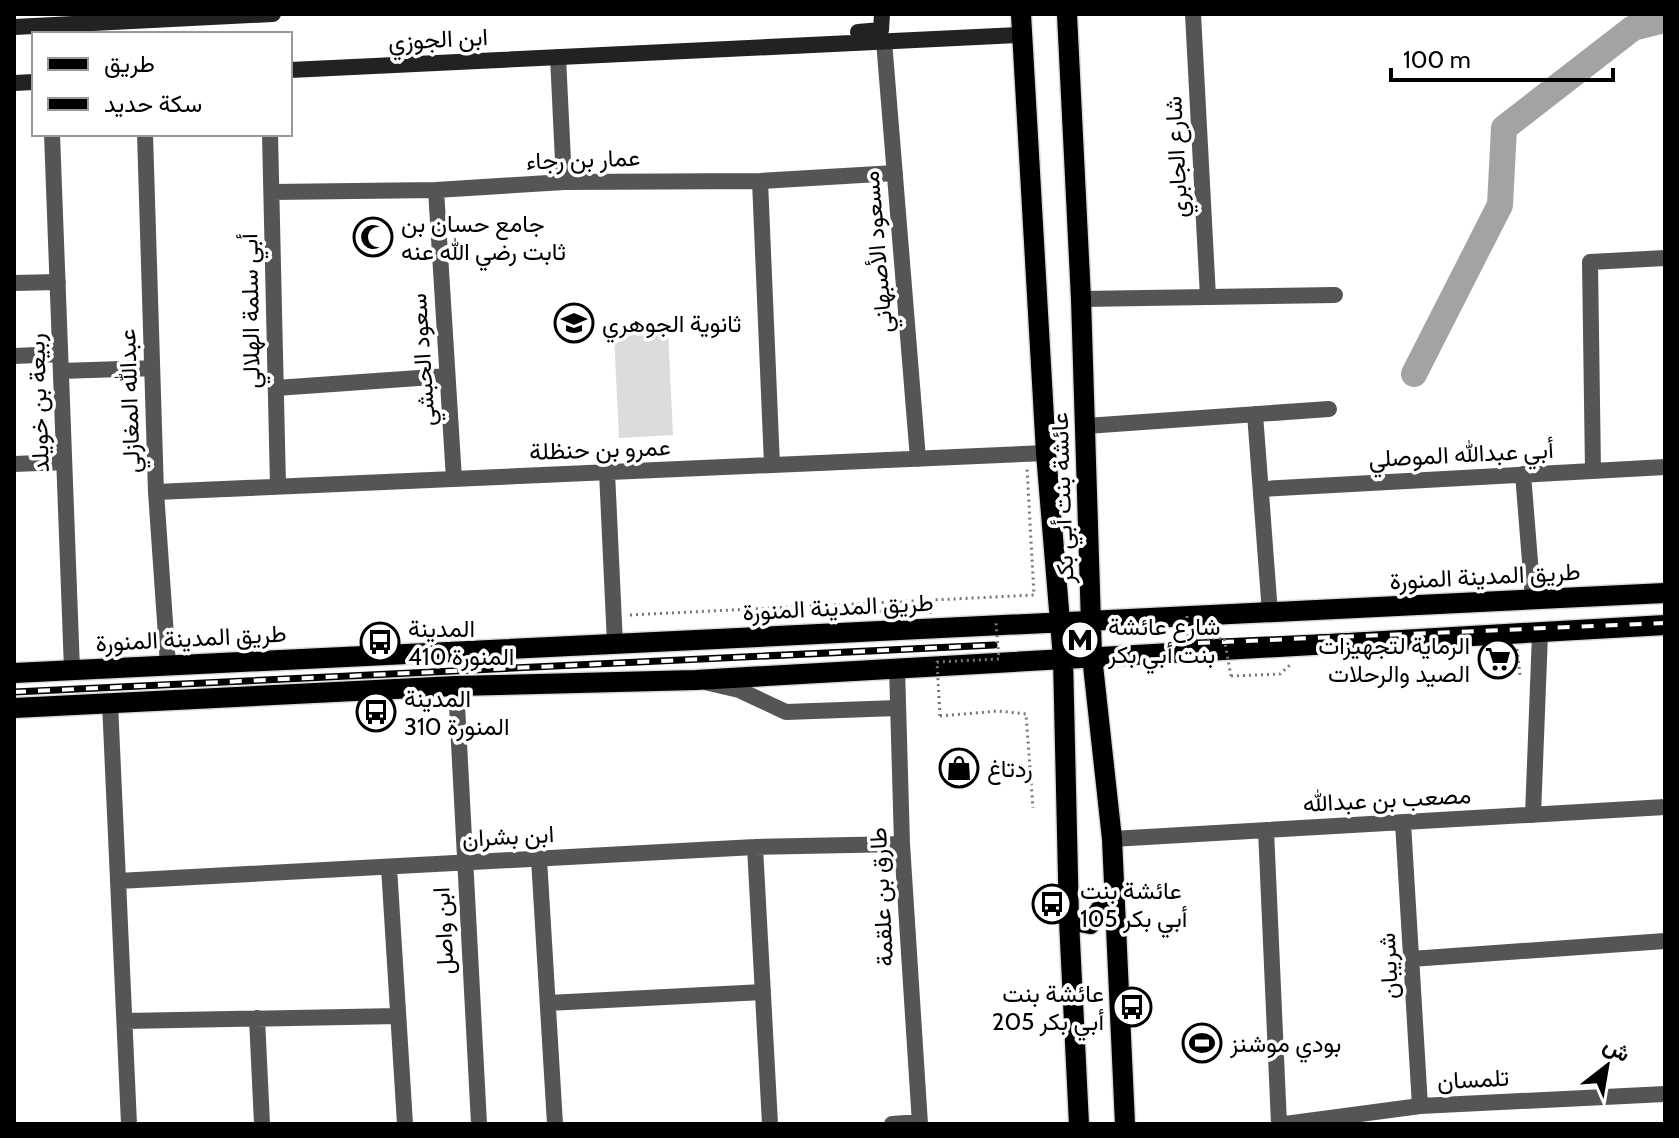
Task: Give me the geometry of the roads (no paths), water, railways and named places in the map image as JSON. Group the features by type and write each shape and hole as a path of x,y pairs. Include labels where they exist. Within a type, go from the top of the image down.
{"main road":[{"name":"عائشة بنت أبي بكر","path":"1067,14 1086,426 1092,656 1112,839 1125,1124"},
{"name":"عائشة بنت أبي بكر","path":"1021,24 1036,454 1061,623 1063,658 1069,920 1079,1124"},
{"name":"طريق المدينة المنورة","path":"14,673 1665,593"},
{"path":"14,708 456,686 696,680 1665,625"},
{"path":"1069,920 1090,924 1114,891"}],"street":[{"path":"14,27 95,18 273,14"},
{"path":"791,46 812,35 881,30 882,14"},
{"name":"شارع الجابري","path":"1193,14 1208,297"},
{"name":"ابن الجوزي","path":"292,70 884,41 1021,24"},
{"name":"مسعود الأصبهاني","path":"884,41 918,459"},
{"path":"558,57 564,182"},
{"name":"ربيعة بن خويلد","path":"52,136 72,670"},
{"name":"عبدالله المغازلي","path":"145,136 156,492 168,665"},
{"name":"أبي سلمة الهلالي","path":"270,136 278,486"},
{"name":"عمار بن رجاء","path":"272,192 436,190 564,182 760,181 895,173"},
{"path":"760,181 772,465"},
{"name":"سعود الحبشي","path":"436,190 454,479"},
{"path":"1593,471 1590,262 1665,258"},
{"path":"14,283 58,282"},
{"path":"1081,299 1335,295"},
{"path":"14,356 152,368"},
{"path":"276,388 447,376"},
{"path":"1086,426 1329,409"},
{"path":"1255,414 1270,613"},
{"name":"عمرو بن حنظلة","path":"156,492 1036,454"},
{"path":"14,464 64,462"},
{"name":"أبي عبدالله الموصلي","path":"1261,489 1665,467"},
{"path":"607,472 615,644"},
{"path":"1523,474 1533,599"},
{"path":"1533,815 1540,634"},
{"name":"طارق بن علقمة","path":"897,667 902,844 920,1123"},
{"path":"696,680 739,690 786,712 897,708"},
{"name":"ابن واصل","path":"456,686 479,1124"},
{"path":"110,703 129,1124"},
{"name":"مصعب بن عبدالله","path":"1112,839 1665,807"},
{"name":"شريبان","path":"1403,823 1420,1106"},
{"path":"1266,830 1279,1124"},
{"name":"ابن بشران","path":"118,881 755,847 902,844"},
{"path":"755,847 770,1124"},
{"path":"539,859 555,1124"},
{"path":"389,867 405,1124"},
{"path":"1411,959 1665,941"},
{"path":"548,1003 763,992"},
{"path":"125,1021 398,1016"},
{"path":"257,1018 262,1124"},
{"name":"تلمسان","path":"1285,1124 1420,1106 1665,1094"},
{"path":"892,1124 920,1123"}],"waterway":[{"path":"1414,374 1500,205 1504,128 1633,28 1665,20"}],"railway":[{"path":"1174,644 1665,623"},
{"path":"14,692 994,645"}],"place":[{"name":"جامع حسان بن ثابت رضي الله عنه","path":"373,237"},
{"name":"ثانوية الجوهري","path":"574,323"},
{"name":"شارع عائشة بنت أبي بكر","path":"1080,640"},
{"name":"المدينة المنورة 410","path":"380,642"},
{"name":"الرماية لتجهيزات الصيد والرحلات","path":"1498,659"},
{"name":"المدينة المنورة 310","path":"376,712"},
{"name":"ردتاغ","path":"959,768"},
{"name":"عائشة بنت أبي بكر 105","path":"1052,904"},
{"name":"عائشة بنت أبي بكر 205","path":"1132,1007"},
{"name":"بودي موشنز","path":"1202,1043"}]}
